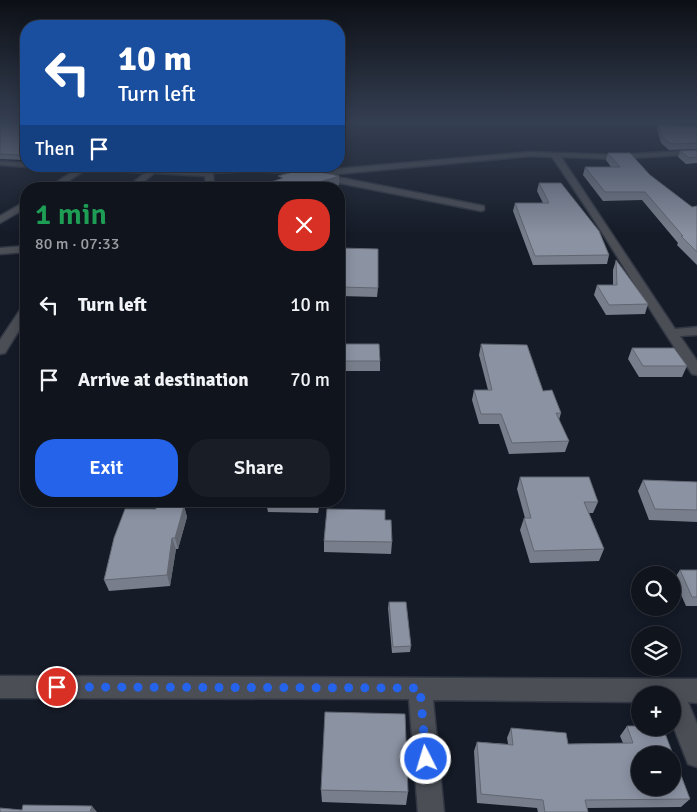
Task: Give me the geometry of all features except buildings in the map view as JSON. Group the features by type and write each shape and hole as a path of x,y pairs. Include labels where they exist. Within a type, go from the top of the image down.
{"street":[{"path":"345,171 482,160"},
{"path":"558,160 590,203 671,333 697,370"},
{"path":"0,163 20,165"},
{"path":"61,182 77,172"},
{"path":"137,182 150,172"},
{"path":"287,172 310,174 481,208"},
{"path":"310,174 334,172"},
{"path":"0,220 20,208"},
{"path":"0,250 20,249"},
{"path":"0,350 20,319"},
{"path":"671,333 697,331"},
{"path":"0,687 631,690"},
{"path":"420,688 431,812"},
{"path":"681,690 697,691"},
{"path":"681,713 697,755"}],"route":[{"path":"57,687 420,688 426,759"}]}
